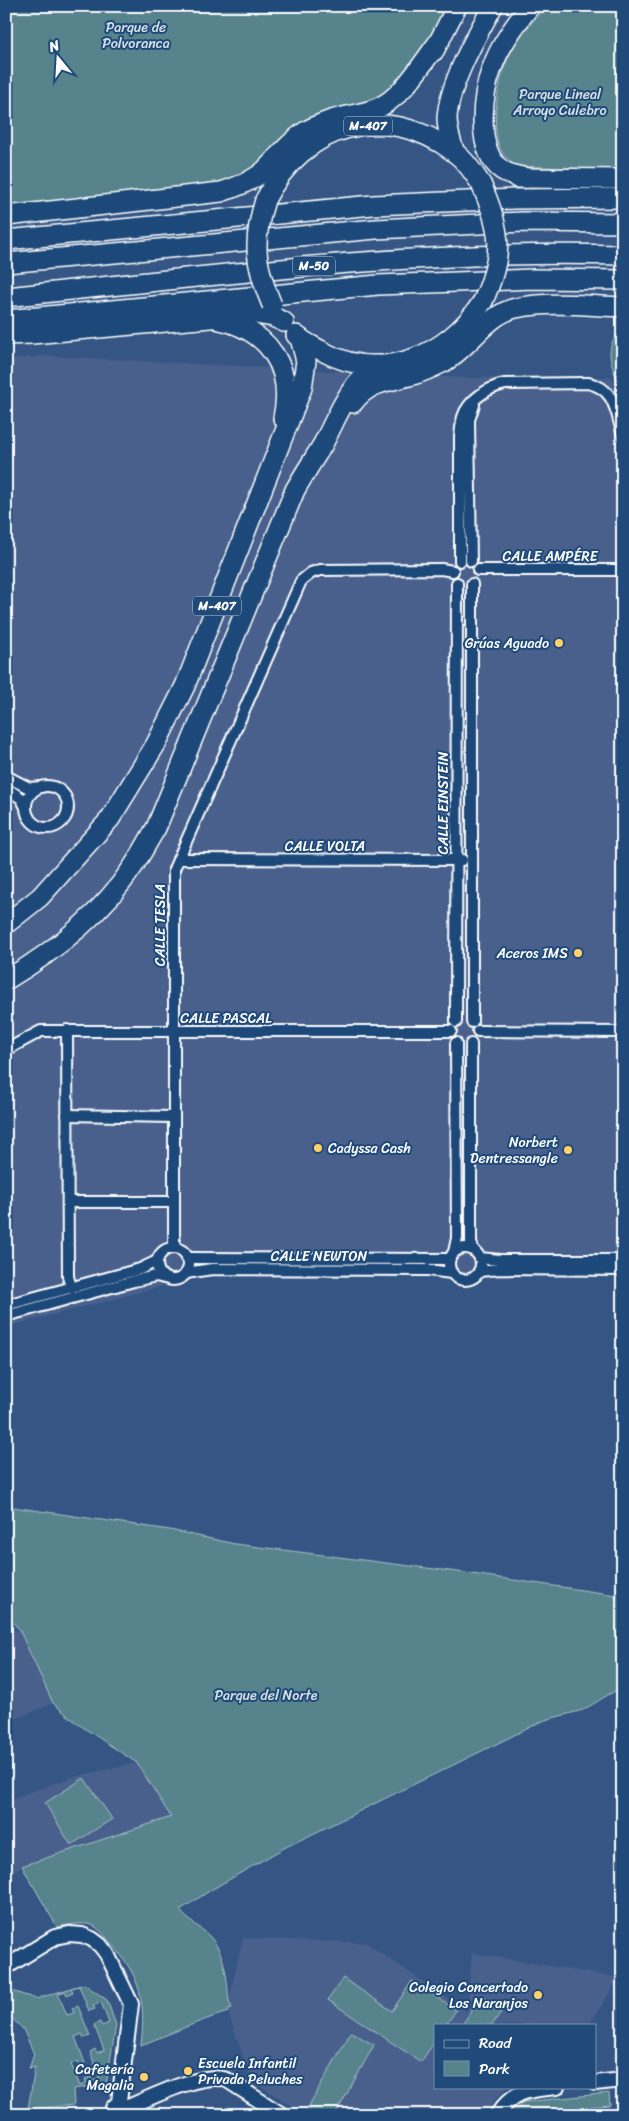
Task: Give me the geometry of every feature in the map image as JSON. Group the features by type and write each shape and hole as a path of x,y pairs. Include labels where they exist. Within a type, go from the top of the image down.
{"highway":[{"name":"M-407","path":"378,125 397,112 411,94 457,6"},
{"name":"M-407","path":"460,158 447,120 450,100 479,30 493,6"},
{"path":"527,178 506,172 494,162 485,142 484,103 491,68 510,31 530,6"},
{"path":"116,205 221,192 241,185 264,170 286,146 308,130 334,118 377,108 392,99 440,40"},
{"name":"M-407","path":"378,125 406,128 423,134 432,138 460,158 481,184 493,210 498,251 494,276 479,307 452,338 429,353 395,363 376,365 356,364 331,356 300,338 284,322 272,305 260,278 256,251 259,220 265,200 274,183 288,164 307,148 329,135 353,127 378,125"},
{"path":"460,158 488,177 623,179"},
{"path":"6,216 244,194 274,183"},
{"path":"6,240 373,205 515,199 623,198"},
{"path":"515,199 623,207"},
{"name":"M-50","path":"6,263 376,229 524,222 623,222"},
{"name":"M-50","path":"6,297 288,268 393,260 524,255 623,255"},
{"path":"6,320 378,285 533,278 623,270"},
{"path":"533,278 623,280"},
{"path":"479,307 510,301 623,307"},
{"path":"322,444 355,400 370,386 379,382 414,375 443,362 464,348 497,316 517,308 576,304"},
{"path":"6,335 255,314 272,317 284,322"},
{"path":"214,318 238,325 254,334 270,349 279,363 287,389 287,400 273,466"},
{"name":"M-407","path":"6,924 40,897 110,819 149,755 185,686 273,466 302,388 306,361 300,338"},
{"name":"M-407","path":"6,980 61,944 98,911 132,869 156,828 295,490 351,391 360,378 376,365"},
{"name":"M-407","path":"6,911 31,893 57,867 98,820 149,755"}],"street":[{"path":"465,561 469,420 476,400 487,390 505,384 588,383 598,385 606,390 612,400 623,435"},
{"path":"457,562 474,562 478,570 476,580 472,584 464,586 457,583 452,574 457,562"},
{"name":"CALLE TESLA","path":"174,1248 173,881 174,869 178,859 301,581 311,573 320,570 453,571"},
{"name":"CALLE AMPÉRE","path":"478,570 623,570"},
{"name":"CALLE EINSTEIN","path":"454,1027 457,860 457,583"},
{"name":"CALLE EINSTEIN","path":"472,584 471,861 475,1027"},
{"path":"6,776 29,788 49,787 62,792 68,808 65,817 55,826 42,827 32,821 21,798 6,788"},
{"path":"26,807 30,796 42,787"},
{"name":"CALLE VOLTA","path":"178,859 471,861"},
{"path":"471,1044 471,1243 481,1265 475,1277 464,1281 459,1280 451,1273 448,1266 457,1238 456,1043 453,1040 454,1027 464,1019 475,1027 623,1032"},
{"name":"CALLE PASCAL","path":"6,1050 41,1031 454,1027"},
{"path":"456,1043 463,1046 471,1044 476,1038 475,1027"},
{"path":"67,1030 68,1276 71,1288"},
{"path":"67,1115 173,1116"},
{"path":"68,1202 174,1202"},
{"path":"452,1255 466,1248 477,1254 500,1260 623,1260"},
{"path":"6,1316 156,1276 164,1278 175,1280 186,1273 187,1258 181,1250 167,1249 160,1253 157,1261 157,1270 164,1278"},
{"name":"CALLE NEWTON","path":"187,1258 452,1255"},
{"path":"6,1305 140,1269 157,1261"},
{"name":"CALLE NEWTON","path":"186,1273 212,1269 428,1270 451,1273"},
{"path":"479,1272 500,1269 623,1270"},
{"path":"6,1967 55,1937 69,1934 82,1935 92,1939 107,1954 131,2004 119,2102 112,2112"},
{"path":"112,2112 199,2080 219,2077 227,2080 282,2115"},
{"path":"596,2083 623,2081"},
{"path":"497,2115 512,2096 522,2091 548,2088"}],"shaded area":[{"path":"45,356 463,378 612,377 623,412 623,1277 201,1276 6,1327 6,360"},
{"path":"19,1629 53,1703 6,1723 6,1635"},
{"path":"137,1763 171,1818 22,1866 6,1877 6,1801 69,1778"},
{"path":"243,1938 366,1943 467,2012 472,1953 619,1978 590,2024 434,2024 434,2088 506,2088 483,2115 306,2115 251,2080 227,2009"}],"green space":[{"name":"Parque de Polvoranca","path":"6,6 447,6 422,52 398,83 375,101 257,169 230,181 6,208"},
{"name":"Parque Lineal Arroyo Culebro","path":"546,6 623,6 623,170 515,166 502,152 496,130 496,116 499,87 503,73 515,46 527,28"},
{"path":"623,331 623,391 613,368 610,351 616,337"},
{"name":"Parque del Norte","path":"6,1506 170,1530 235,1544 458,1572 623,1596 623,1686 583,1710 545,1720 282,1849 180,1910 208,1935 217,1946 225,1969 229,2002 232,2008 228,2009 228,2012 141,2045 142,2003 135,1979 122,1956 103,1933 92,1925 79,1924 57,1927 22,1866 171,1817 137,1763 78,1724 53,1703 19,1629 6,1615"},
{"path":"84,1778 112,1819 71,1845 45,1803"},
{"path":"343,1978 392,2011 412,1981 456,2010 447,2024 434,2024 434,2042 421,2062 328,2000"},
{"path":"84,1984 107,2000 116,2025 106,2085 73,2089 74,2105 28,2109 35,2067 29,2069 34,2054 23,2029 6,2013 6,1989 36,1999 71,1988 73,1992 67,1995 65,1991 58,1994 67,2015 74,2013 72,2008 78,2006 90,2036 84,2038 82,2034 75,2037 85,2063 80,2065 78,2061 71,2064 80,2086 86,2083 85,2079 91,2077 93,2081 100,2078 90,2052 95,2049 97,2053 104,2050 94,2025 100,2022 102,2026 109,2023 101,2002 93,2005 95,2009 89,2011 79,1986 72,1988"},
{"path":"482,1995 503,2009 493,2024 463,2024"},
{"path":"351,2032 374,2045 335,2115 317,2115 307,2109"},
{"path":"609,2093 610,2105 589,2107 590,2115 509,2115 524,2102"}],"place":[{"name":"Grúas Aguado","path":"559,643"},
{"name":"Aceros IMS","path":"578,953"},
{"name":"Cadyssa Cash","path":"318,1148"},
{"name":"Norbert Dentressangle","path":"568,1150"},
{"name":"Colegio Concertado Los Naranjos","path":"538,1995"},
{"name":"Escuela Infantil Privada Peluches","path":"188,2071"},
{"name":"Cafetería Magalia","path":"144,2077"}]}
